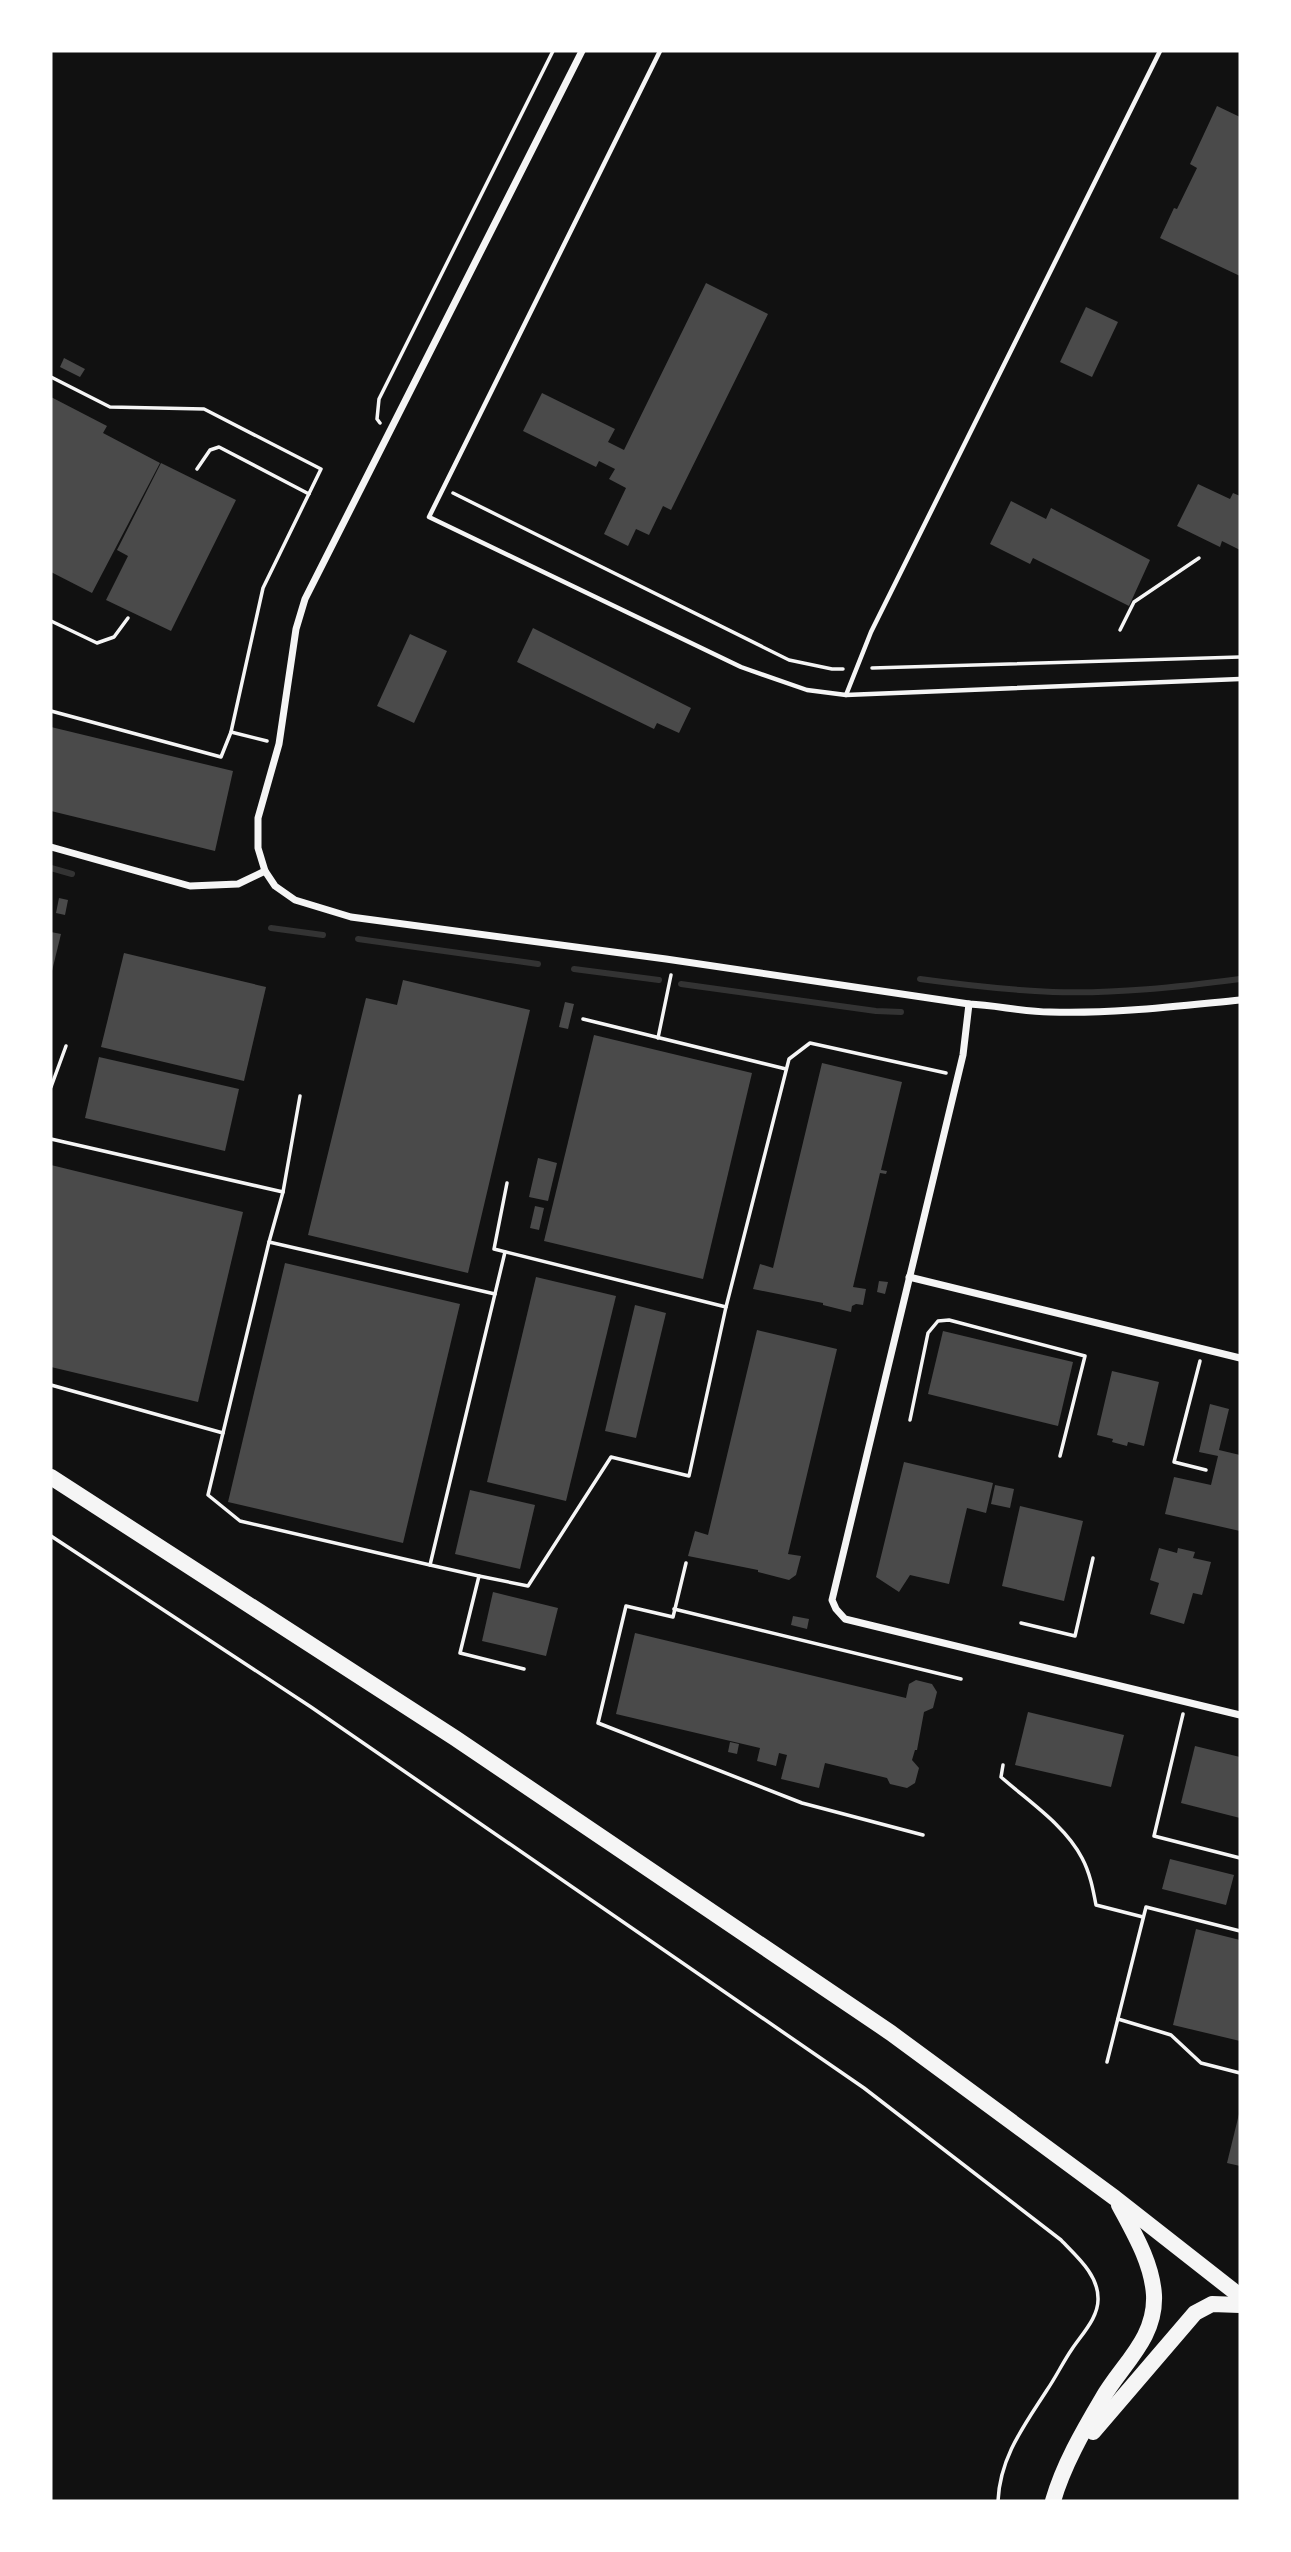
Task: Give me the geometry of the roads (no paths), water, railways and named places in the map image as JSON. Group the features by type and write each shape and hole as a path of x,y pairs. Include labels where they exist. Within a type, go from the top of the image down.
{"highway":[{"path":"51,1477 433,1724 795,1966 981,2097 1240,2296"},
{"path":"1053,2501 1071,2458 1103,2397 1144,2341 1152,2324 1152,2280 1134,2232 1115,2198"},
{"path":"1071,2458 1195,2313 1212,2304 1240,2305"}],"street":[{"path":"582,51 305,599 296,629 279,744 258,818 258,848 265,871 275,886 295,900 351,917 969,1004 1049,1012 1167,1007 1240,1000"},
{"path":"51,847 190,886 238,884 265,871"},
{"path":"969,1004 964,1055 832,1600 845,1619 1240,1715"},
{"path":"909,1277 1240,1358"}],"lane":[{"path":"660,51 429,517 741,667 807,690 846,695 1240,679"},
{"path":"846,695 871,632 1160,51"}],"waterway":[{"path":"51,868 72,874"},
{"path":"271,928 323,935"},
{"path":"358,939 538,964"},
{"path":"574,969 659,980"},
{"path":"920,979 1053,992 1147,989 1240,979"},
{"path":"681,984 876,1011 901,1012"}]}
